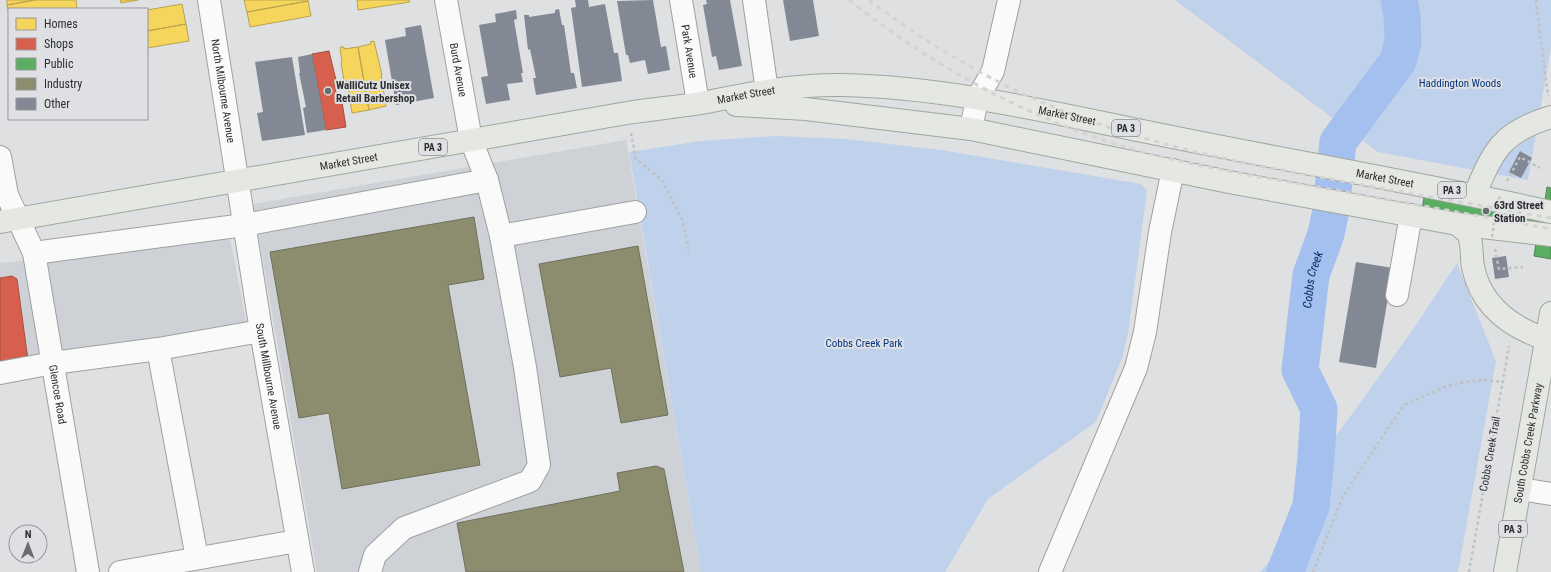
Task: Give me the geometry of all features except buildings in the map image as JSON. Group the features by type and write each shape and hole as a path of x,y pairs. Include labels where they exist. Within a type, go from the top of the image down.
{"main road":[{"name":"Market Street","path":"9,220 627,113 698,103 784,88 841,85 919,90 977,99 1353,172 1475,194 1551,212"},
{"name":"Market Street","path":"698,103 806,109 971,128 1347,204 1456,224 1551,235"},
{"path":"1475,194 1488,163 1508,138 1520,128 1550,109"},
{"path":"1456,224 1468,233 1477,281 1483,295 1494,309 1513,325 1546,340"},
{"name":"South Cobbs Creek Parkway","path":"1505,572 1520,489 1545,383 1546,340 1551,313"}],"street":[{"name":"North Milbourne Avenue","path":"209,0 238,181"},
{"name":"Burd Avenue","path":"370,572 375,555 404,528 530,481 539,465 525,366 500,236 487,180 470,140 446,0"},
{"name":"Park Avenue","path":"681,0 698,103"},
{"path":"754,0 767,91"},
{"path":"971,128 977,99 992,71 1009,0"},
{"name":"Glencoe Road","path":"0,158 7,195 9,220 34,253 88,572"},
{"path":"1050,572 1136,368 1145,332 1160,232 1173,170"},
{"path":"34,253 244,225 487,180"},
{"name":"South Millbourne Avenue","path":"238,181 261,331 303,572"},
{"path":"500,236 635,212"},
{"path":"1397,295 1411,215"},
{"path":"0,373 53,363 158,349 261,331"},
{"path":"158,349 197,558"},
{"path":"1520,489 1551,494"},
{"path":"120,572 297,541"}],"path":[{"path":"1536,0 1550,109"},
{"path":"627,113 636,159 662,180 683,221 689,254"},
{"path":"1506,182 1520,157 1540,168"},
{"path":"1498,205 1503,188"},
{"path":"1494,223 1492,237 1499,269 1523,267"},
{"name":"Cobbs Creek Trail","path":"1468,572 1510,343"},
{"path":"1312,572 1343,496 1404,405 1445,387 1464,382 1487,380 1503,382"}],"shaded area":[{"path":"626,140 701,572 317,572 253,204"},
{"path":"230,238 247,326 0,367 0,263"}],"green space":[{"name":"Haddington Woods","path":"1175,0 1551,0 1551,47 1528,180 1378,152"},
{"name":"Cobbs Creek Park","path":"776,136 846,139 941,150 1141,184 1147,191 1128,333 1122,358 1096,422 988,499 945,572 701,572 629,152 701,141"},
{"path":"1457,263 1496,361 1458,572 1260,572 1287,543 1312,469 1412,331"}],"waterway":[{"name":"Cobbs Creek","path":"1285,572 1311,506 1316,457 1319,409 1300,370 1311,275 1326,234 1331,210 1338,142 1398,61 1403,42 1402,15 1399,0"}],"railway":[{"path":"849,0 899,37 925,54 1005,100 1062,125 1122,146 1183,162 1245,174 1551,229"},
{"path":"869,0 946,53 1000,83 1056,108 1117,130 1149,140 1214,156 1280,170 1551,218"}],"place":[{"name":"WalliCutz Unisex Retail Barbershop","path":"328,91"},
{"name":"63rd Street Station","path":"1486,211"}]}
